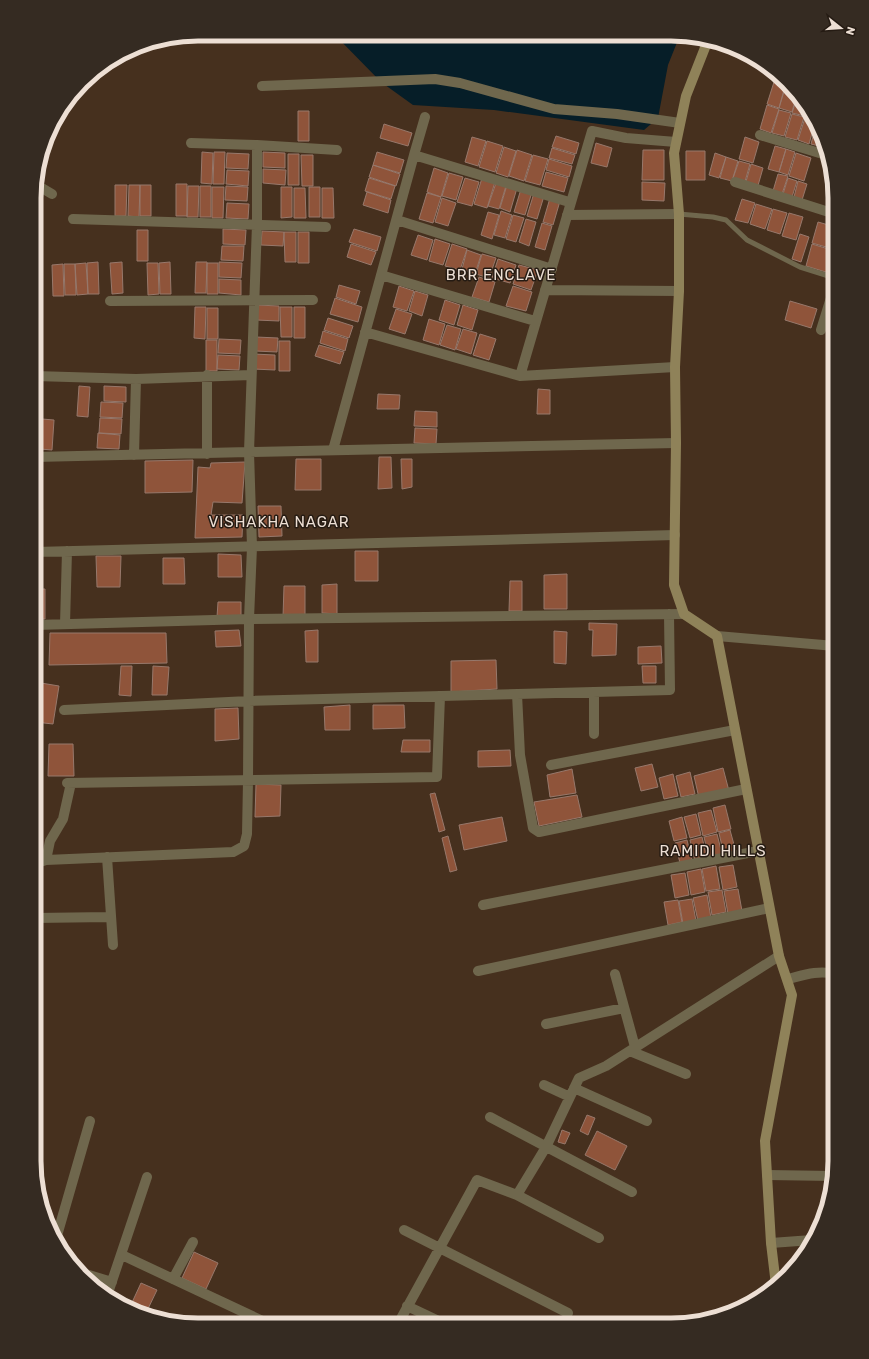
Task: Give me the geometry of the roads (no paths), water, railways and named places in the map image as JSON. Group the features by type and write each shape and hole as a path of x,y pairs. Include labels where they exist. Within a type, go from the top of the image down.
{"street":[{"path":"684,614 674,585 676,443 675,367 679,291 679,214 674,153 686,96 706,45"},
{"path":"262,86 435,79 460,83 554,109 617,114 680,123"},
{"path":"333,450 425,117"},
{"path":"520,376 592,130 626,138 676,142"},
{"path":"760,135 822,154"},
{"path":"191,144 257,145 337,150"},
{"path":"41,862 46,860 234,852 244,846 247,834 248,781 249,619 252,547 250,452 251,375 257,224 257,145"},
{"path":"414,155 570,202"},
{"path":"735,182 828,212"},
{"path":"41,188 52,194"},
{"path":"567,215 679,214"},
{"path":"73,219 326,227"},
{"path":"396,220 552,269"},
{"path":"381,274 535,321"},
{"path":"545,290 679,291"},
{"path":"110,301 313,300"},
{"path":"821,330 828,308"},
{"path":"365,332 520,376 675,367"},
{"path":"41,376 136,379 207,375 251,375"},
{"path":"206,454 207,375"},
{"path":"134,455 136,379"},
{"path":"41,457 676,443"},
{"path":"41,552 675,535"},
{"path":"65,624 67,551"},
{"path":"64,710 249,701 670,690 670,614"},
{"path":"41,625 249,619 684,614 717,636 828,645"},
{"path":"717,636 779,956 788,979 792,995 765,1141 771,1243 775,1278"},
{"path":"594,692 594,734"},
{"path":"516,694 520,755 533,828 539,832 746,789"},
{"path":"46,860 50,841 63,819 69,783 437,777 440,696"},
{"path":"551,765 735,730"},
{"path":"483,905 758,851"},
{"path":"106,857 112,945"},
{"path":"478,971 769,908"},
{"path":"41,918 110,917"},
{"path":"517,1195 546,1147 579,1078 606,1066 779,956"},
{"path":"788,979 815,972 828,972"},
{"path":"615,974 633,1049"},
{"path":"546,1024 624,1008"},
{"path":"633,1049 686,1074"},
{"path":"544,1085 572,1093 647,1121"},
{"path":"490,1117 632,1192"},
{"path":"58,1232 90,1121"},
{"path":"767,1175 828,1176"},
{"path":"109,1290 147,1177"},
{"path":"401,1318 477,1180 517,1195 599,1238"},
{"path":"404,1230 568,1313"},
{"path":"771,1243 806,1240"},
{"path":"172,1279 193,1242"},
{"path":"122,1255 256,1318"},
{"path":"91,1276 112,1282"},
{"path":"407,1306 432,1318"}],"lane":[{"path":"679,214 713,217 726,220 747,240 800,267 828,276"}],"water":[{"path":"341,41 678,41 668,65 658,118 644,130 494,110 413,105 381,82"}],"district":[{"name":"BRR ENCLAVE","path":"501,275"},
{"name":"VISHAKHA NAGAR","path":"279,522"},
{"name":"RAMIDI HILLS","path":"713,851"}]}
